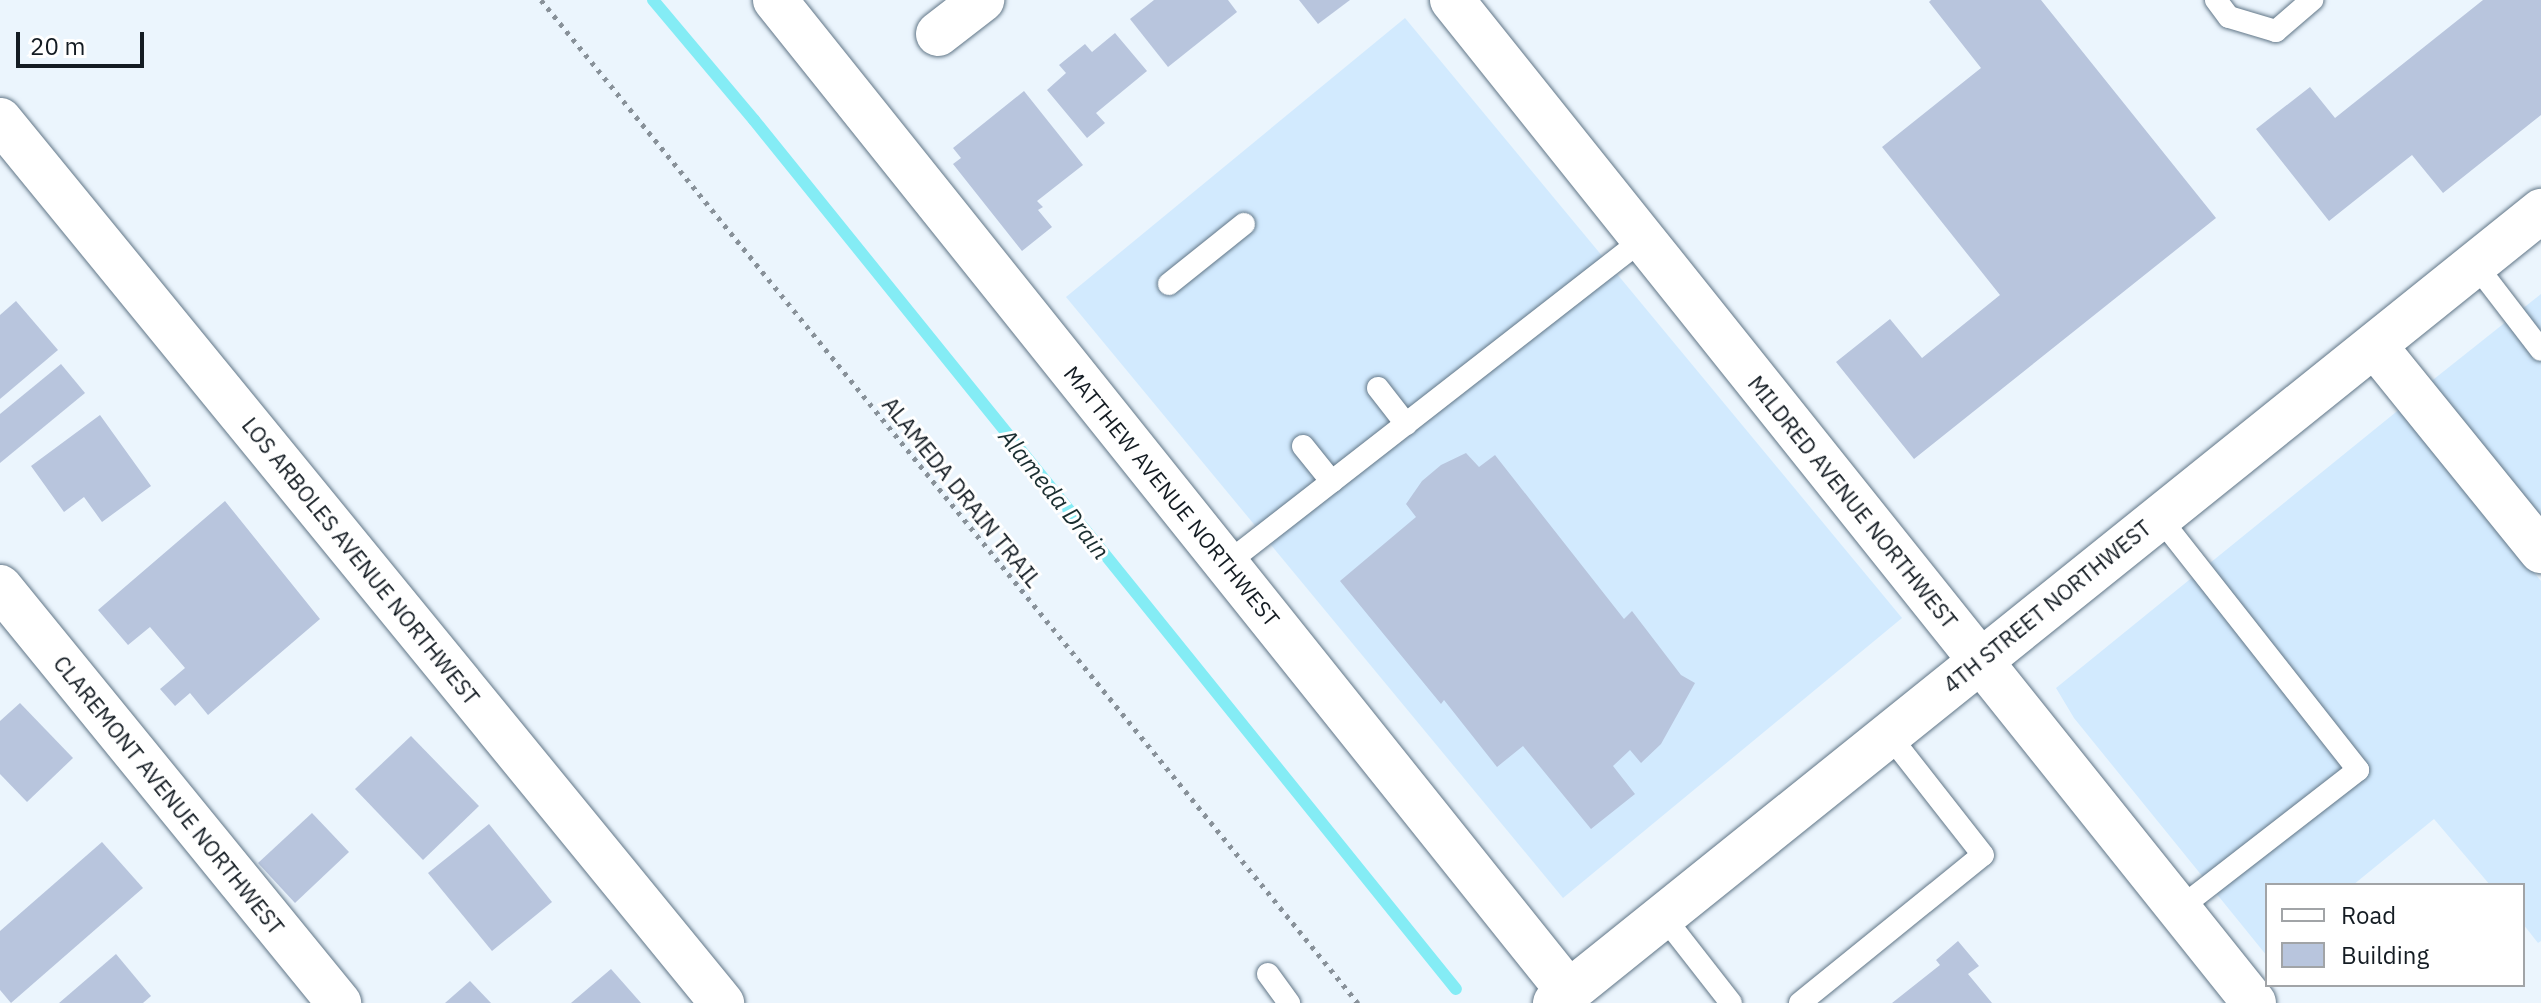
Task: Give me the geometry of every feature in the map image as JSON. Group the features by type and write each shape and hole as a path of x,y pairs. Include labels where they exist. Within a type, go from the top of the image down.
{"street":[{"name":"MATTHEW AVENUE NORTHWEST","path":"775,0 1226,564 1562,997"},
{"path":"938,34 982,0"},
{"name":"MILDRED AVENUE NORTHWEST","path":"1452,0 2254,1003"},
{"name":"LOS ARBOLES AVENUE NORTHWEST","path":"0,120 722,1003"},
{"name":"4TH STREET NORTHWEST","path":"1562,997 2541,211"},
{"path":"2375,346 2541,551"},
{"name":"CLAREMONT AVENUE NORTHWEST","path":"0,587 339,1003"}],"lane":[{"path":"2216,0 2229,17 2276,31 2312,0"},
{"path":"1169,284 1244,224"},
{"path":"1226,564 1643,239"},
{"path":"2475,264 2541,350"},
{"path":"1378,388 1406,424"},
{"path":"1303,446 1332,482"},
{"path":"2159,517 2358,770 2179,909"},
{"path":"1800,1003 1983,855 1888,734"},
{"path":"1663,916 1731,1003"},
{"path":"1268,974 1289,1003"}],"path":[{"name":"ALAMEDA DRAIN TRAIL","path":"541,0 1358,1003"}],"shaded area":[{"path":"1405,18 1902,618 1563,898 1066,297"},
{"path":"2541,294 2541,520 2429,383"},
{"path":"2401,408 2541,581 2541,941 2538,943 2525,927 2525,883 2488,883 2434,819 2355,883 2265,883 2265,954 2074,718 2056,688"}],"building":[{"path":"1154,0 1228,0 1237,12 1168,67 1130,19"},
{"path":"1299,0 1350,0 1318,24"},
{"path":"2041,0 2216,218 1914,459 1836,362 1890,319 1922,358 2000,295 1882,147 1981,68 1929,2"},
{"path":"2483,0 2541,0 2541,115 2443,193 2412,155 2329,221 2256,129 2310,87 2335,118"},
{"path":"1115,33 1147,71 1096,113 1105,123 1087,138 1047,90 1066,73 1059,65 1085,44 1092,52"},
{"path":"1024,91 1083,165 1037,201 1043,207 1038,210 1052,227 1022,251 953,164 961,158 953,148"},
{"path":"16,301 58,350 0,399 0,315"},
{"path":"61,364 85,393 0,463 0,414"},
{"path":"100,415 151,486 102,522 84,497 64,512 31,466"},
{"path":"1466,453 1479,467 1495,455 1624,619 1632,611 1681,675 1695,683 1661,744 1641,763 1630,750 1613,766 1635,794 1591,829 1523,746 1497,767 1444,700 1441,704 1340,581 1416,517 1406,504 1422,481 1441,465"},
{"path":"225,501 320,619 208,715 190,693 175,706 160,689 185,668 150,627 128,645 98,610"},
{"path":"20,703 73,758 27,802 0,774 0,721"},
{"path":"411,736 479,806 423,860 355,789"},
{"path":"312,813 349,852 295,903 258,863"},
{"path":"489,824 552,902 492,951 428,873"},
{"path":"102,842 143,888 11,1003 0,990 0,931"},
{"path":"1958,941 1979,966 1968,974 1992,1003 1892,1003 1940,965 1936,960"},
{"path":"116,954 151,996 143,1003 59,1003"},
{"path":"611,969 641,1003 571,1003"},
{"path":"470,981 491,1003 445,1003"}],"waterway":[{"name":"Alameda Drain","path":"653,0 754,120 1456,989"}]}
